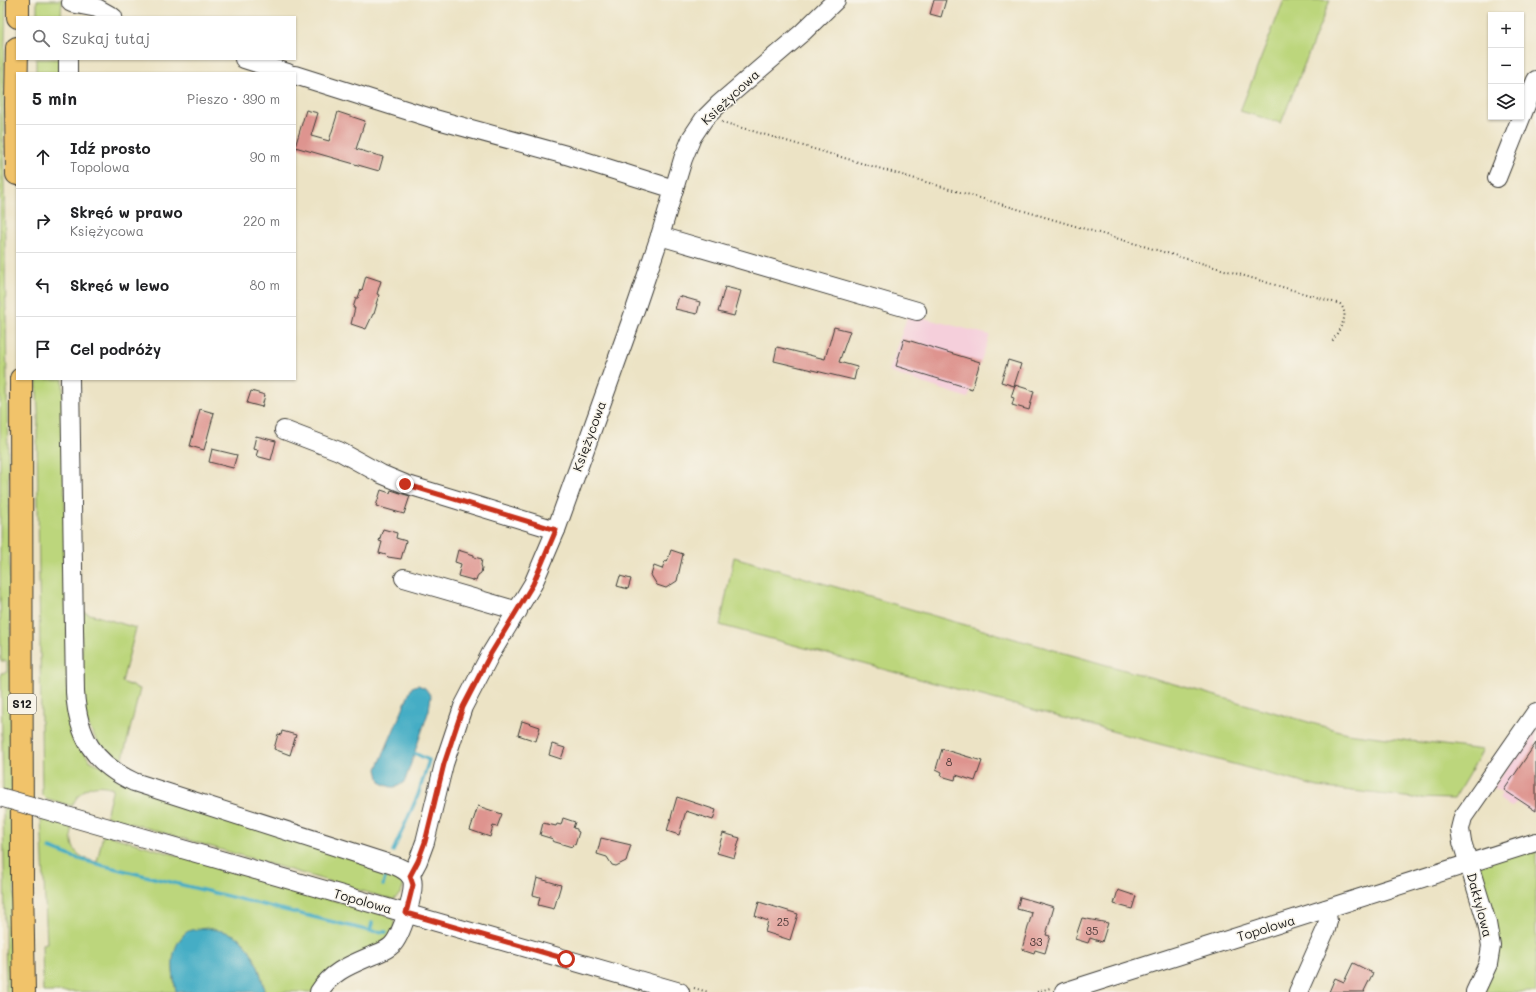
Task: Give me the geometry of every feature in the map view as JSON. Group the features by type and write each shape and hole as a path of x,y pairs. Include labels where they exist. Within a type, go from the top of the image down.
{"highway":[{"path":"18,0 18,16"},
{"path":"17,60 17,72"},
{"name":"S12","path":"21,380 22,884 24,992"}],"street":[{"name":"Księżycowa","path":"319,992 330,978 346,966 384,951 392,945 401,932 413,885 410,876 418,861 425,842 438,782 458,719 490,655 533,584 556,530 636,306 688,146 698,128 708,115 803,32 836,0"},
{"path":"70,7 97,8 111,16"},
{"path":"68,60 68,72"},
{"path":"247,60 285,72"},
{"path":"296,75 431,118 566,155 674,189"},
{"path":"1497,178 1536,80"},
{"path":"660,236 916,311"},
{"path":"70,380 74,686 77,716 90,746 107,766 134,782 402,868 410,876"},
{"path":"284,430 339,451 381,474 405,484 556,530"},
{"path":"404,578 518,611"},
{"name":"Daktylowa","path":"1475,992 1488,964 1491,946 1487,923 1462,842 1460,830 1463,817 1536,712"},
{"name":"Topolowa","path":"0,797 680,992"},
{"name":"Topolowa","path":"1064,992 1536,842"},
{"path":"1298,992 1326,929 1328,921 1326,909"}],"path":[{"path":"708,115 716,120 741,129 1340,304 1344,308 1345,317 1332,342"}],"shaded area":[{"path":"908,314 990,335 968,398 889,372"},
{"path":"1536,726 1536,812 1532,812 1517,802 1511,807 1499,799 1502,793 1493,787"}],"green space":[{"path":"0,0 6,0 3,116 16,992 6,992 1,673 7,672 7,661 1,661 0,595"},
{"path":"37,0 62,0 61,16 37,16"},
{"path":"1284,0 1330,0 1281,123 1240,111"},
{"path":"36,60 59,60 59,72 36,72"},
{"path":"37,380 63,380 68,715 80,746 90,761 385,871 404,885 400,894 393,900 106,816 113,788 106,786 94,786 84,790 72,806 45,798 42,795"},
{"path":"734,557 948,620 1347,733 1483,750 1454,799 1414,798 1318,787 720,625"},
{"path":"80,611 136,628 122,682 140,689 121,766 99,744 85,720"},
{"path":"41,818 72,826 72,840 75,850 78,854 89,860 97,862 103,834 392,917 395,925 393,934 312,992 264,992 262,979 257,966 244,942 185,933 176,948 173,961 173,976 176,992 43,992 42,944 47,943"},
{"path":"1536,847 1536,992 1478,992 1490,976 1473,866"}],"water":[{"path":"418,685 425,688 431,696 429,710 405,781 396,787 390,787 380,782 377,769 412,687"},
{"path":"207,928 234,935 246,945 259,969 264,992 176,992 173,957 177,944 188,931"}],"building":[{"path":"934,0 946,0 941,17 930,14"},
{"path":"306,110 318,113 311,136 329,141 338,112 365,121 356,149 383,157 379,171 296,147"},
{"path":"366,276 381,281 377,294 379,295 374,314 366,329 351,324 356,298 358,298 361,289 362,290"},
{"path":"725,287 741,291 734,316 718,312"},
{"path":"679,296 700,302 697,314 675,309"},
{"path":"834,327 850,331 839,362 857,367 854,380 774,361 777,347 825,359"},
{"path":"904,339 980,362 972,389 896,366"},
{"path":"1008,360 1021,364 1014,386 1001,382"},
{"path":"1015,385 1034,391 1029,410 1012,405 1014,398 1011,397"},
{"path":"251,391 265,395 262,407 247,403"},
{"path":"200,409 214,413 204,450 190,446"},
{"path":"256,436 276,441 271,460 256,456 258,450 253,449"},
{"path":"212,449 237,455 233,468 209,462"},
{"path":"381,490 390,493 391,490 410,496 404,514 376,506"},
{"path":"383,529 397,533 396,538 406,541 401,559 388,557 379,553 382,542 379,541"},
{"path":"458,550 482,559 481,573 478,575 476,581 458,576 461,564 455,562"},
{"path":"671,550 683,554 677,581 666,588 657,585 651,575 654,566 662,569 665,561 667,562"},
{"path":"620,576 631,579 628,589 617,586"},
{"path":"522,721 540,727 536,741 518,735"},
{"path":"282,731 296,735 290,755 274,749 278,734 281,735"},
{"path":"1536,743 1536,811 1504,790"},
{"path":"552,744 565,748 561,759 549,755"},
{"path":"942,749 982,761 975,781 956,775 955,780 941,776 942,772 936,769"},
{"path":"677,797 716,810 713,820 686,811 679,835 667,831"},
{"path":"478,806 502,814 497,827 493,826 490,837 470,830"},
{"path":"563,818 575,822 573,828 577,829 579,832 575,845 573,844 572,847 552,841 553,839 540,835 543,823 556,826 557,824 561,825"},
{"path":"723,833 740,838 734,858 717,853"},
{"path":"601,838 631,845 626,861 616,866 612,865 607,857 597,854"},
{"path":"537,878 561,885 554,909 538,905 540,897 533,895"},
{"path":"1118,890 1136,896 1132,909 1114,904"},
{"path":"1020,897 1054,907 1046,935 1050,936 1045,953 1035,950 1034,953 1022,949 1032,913 1017,909"},
{"path":"759,902 798,914 790,940 765,932 768,921 755,916"},
{"path":"1082,918 1108,923 1102,942 1090,938 1088,943 1075,939"},
{"path":"1353,963 1373,973 1364,991 1365,992 1329,992 1335,978 1344,982"}],"waterway":[{"path":"393,851 418,795 429,760 414,753"},
{"path":"50,848 76,858 101,865 370,931 386,932"},
{"path":"383,885 386,875"},
{"path":"370,931 372,923"}],"route":[{"path":"405,484 541,524 556,530 527,596 490,655 463,707 438,782 425,842 418,861 410,876 413,885 406,913 566,959"}]}
